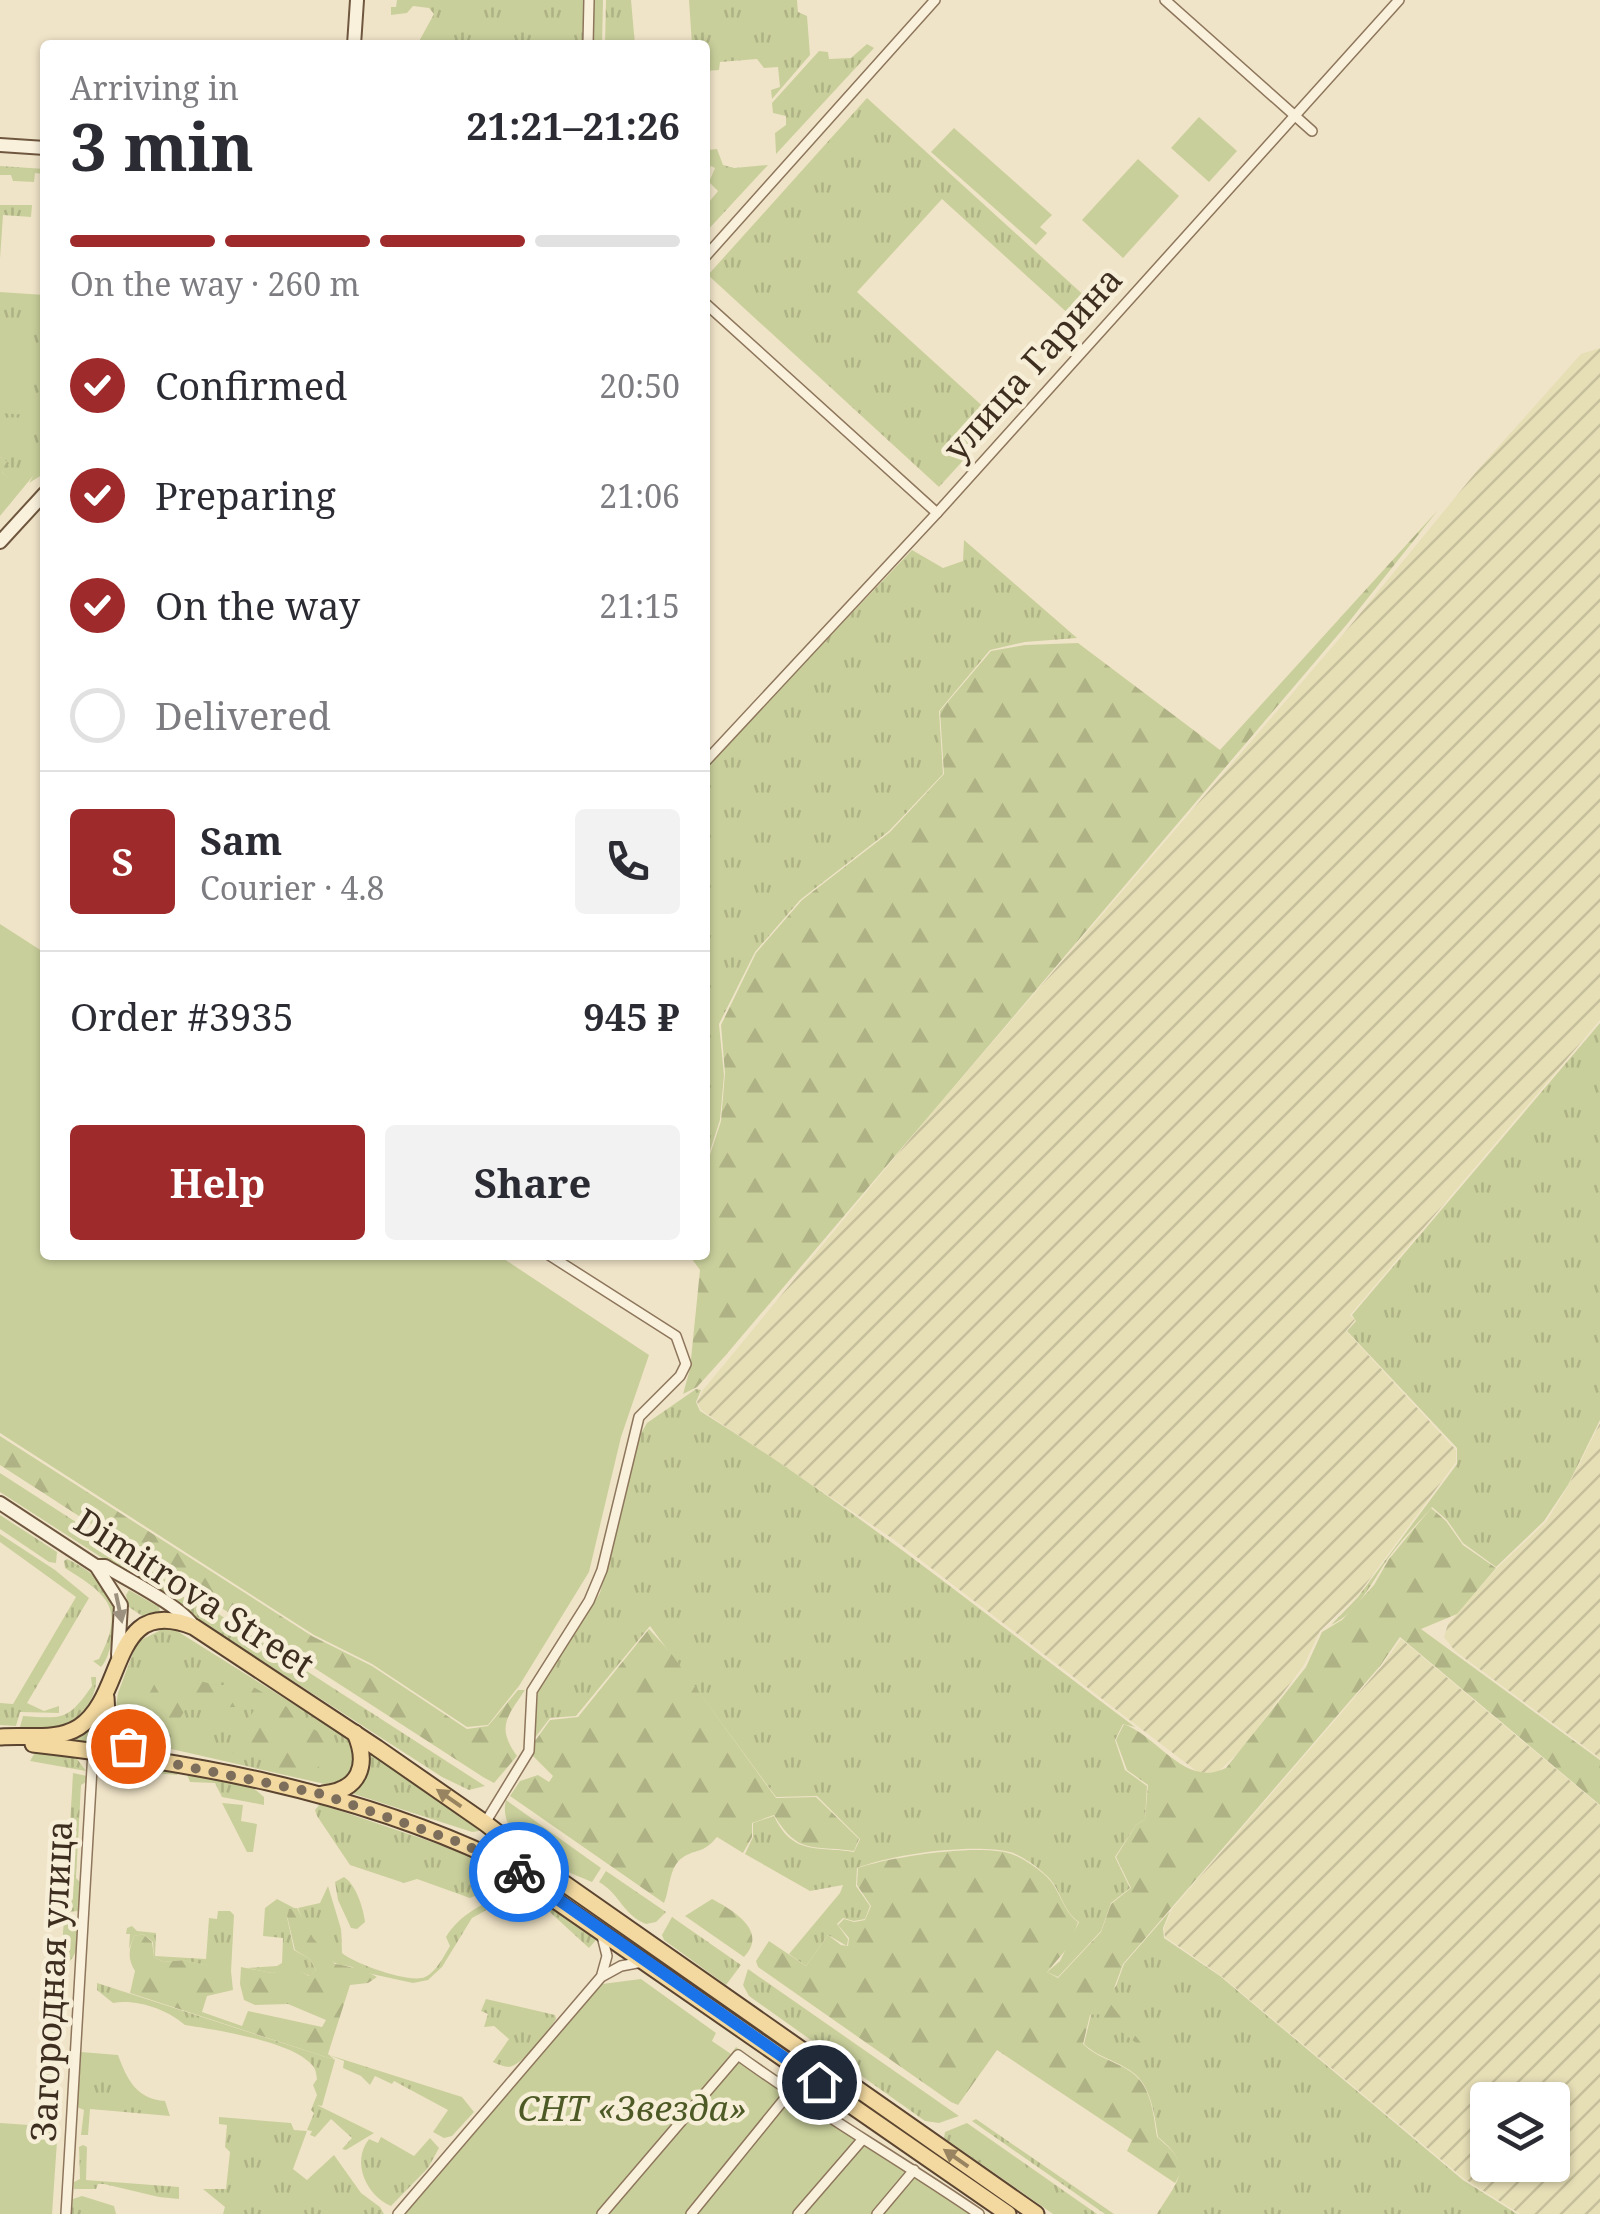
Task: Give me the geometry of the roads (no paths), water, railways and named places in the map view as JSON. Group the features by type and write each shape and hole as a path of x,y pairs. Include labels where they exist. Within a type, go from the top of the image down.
{"main road":[{"path":"354,40 357,0"},
{"path":"0,145 40,148"},
{"path":"0,542 40,498"},
{"name":"Dimitrova Street","path":"0,1504 96,1566 104,1566 152,1595 355,1733 486,1823 555,1878 1036,2214"},
{"path":"1,1737 48,1736 70,1731 86,1721 106,1694 118,1657 121,1605 96,1566"},
{"path":"118,1657 134,1635 151,1622 169,1620 194,1627"},
{"path":"106,1694 109,1721 122,1741 174,1764"},
{"path":"321,1794 346,1788 360,1774 363,1756 355,1733"},
{"path":"1,1737 174,1764 321,1794 494,1858 1008,2214"}],"street":[{"path":"588,40 589,0"},
{"path":"710,251 935,0"},
{"path":"1165,0 1312,131"},
{"name":"улица Гарина","path":"710,757 937,513 1398,0"},
{"path":"710,308 937,513"},
{"path":"486,1823 529,1751 532,1691 589,1601 602,1570 639,1417 680,1376 686,1364 676,1336 558,1260"},
{"name":"Загородная улица","path":"66,2214 93,1751"},
{"path":"398,2214 601,1976 606,1962 604,1938 574,1912"},
{"path":"601,1976 621,1966 648,1963"},
{"path":"602,2214 738,2055 979,2214"},
{"path":"777,2083 791,2062"},
{"path":"691,2214 790,2092"},
{"path":"798,2214 862,2140"},
{"path":"877,2214 914,2170"}],"park label":[{"name":"СНТ «Звезда»","path":"632,2109"}]}
